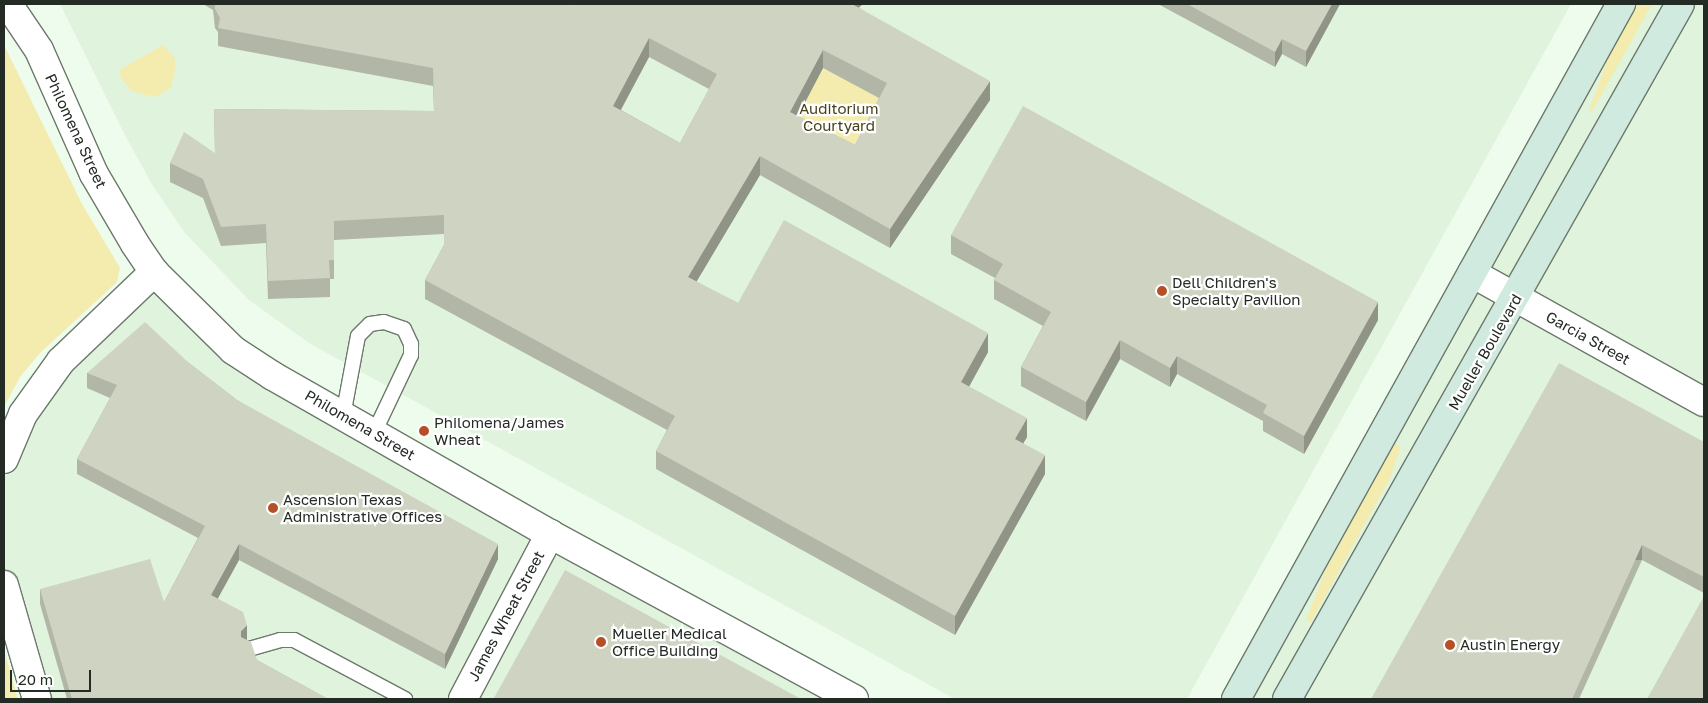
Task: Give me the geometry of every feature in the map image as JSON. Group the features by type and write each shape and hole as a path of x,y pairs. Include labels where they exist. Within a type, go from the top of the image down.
{"street":[{"name":"Philomena Street","path":"8,4 39,50 113,210 154,272 233,350 343,416 550,534 854,699"},
{"path":"1236,699 1621,4"},
{"name":"Mueller Boulevard","path":"1288,699 1516,298 1680,4"},
{"path":"4,459 23,414 61,361 154,272"},
{"name":"Garcia Street","path":"1472,273 1704,402"},
{"name":"James Wheat Street","path":"463,699 550,534"},
{"path":"4,586 37,699"}],"lane":[{"path":"343,416 358,336 370,324 384,322 404,329 411,344 411,355 374,433"},
{"path":"249,649 280,640 294,640 405,699"}],"shaded area":[{"path":"60,4 1571,4 1187,699 955,699 309,343 249,300 185,233 153,186 126,137"},
{"path":"1621,4 1704,4 1704,699 1236,699"},
{"path":"154,272 233,350 858,699 37,699 4,586 4,459 23,414"}],"green space":[{"path":"1636,4 1652,4 1593,110 1589,111 1610,51"},
{"path":"4,45 82,204 120,268 117,282 40,353 20,377 4,407"},
{"path":"163,45 174,57 176,66 171,88 155,97 131,91 121,78 119,70"},
{"name":"Auditorium Courtyard","path":"823,68 887,102 853,164 790,131"},
{"path":"1394,443 1401,447 1389,480 1311,622 1306,620 1326,569"},
{"path":"4,650 18,699 4,699"}],"building":[{"path":"215,4 570,4 574,6 575,4 852,4 990,81 890,229 760,156 688,277 738,303 784,220 988,333 961,382 1027,418 1015,439 1045,455 955,616 656,451 675,416 425,280 444,245 444,215 334,221 334,260 329,260 330,278 268,281 266,224 221,227 203,179 170,163 184,132 215,153 214,109 434,111 433,68 218,28 220,18 215,9","holes":["649,38 717,74 680,143 613,106","823,50 887,83 855,145 790,112"]},
{"path":"1187,4 1332,4 1306,51 1282,39 1275,52"},
{"name":"Dell Children's Specialty Pavilion","path":"1023,106 1378,302 1304,436 1263,413 1267,405 1177,356 1170,368 1120,340 1086,402 1021,367 1051,312 994,280 1003,264 951,235"},
{"path":"145,322 189,363 237,400 498,544 445,654 239,544 211,595 243,612 247,625 241,631 241,637 251,642 257,660 328,699 72,699 40,589 150,559 164,602 205,526 77,459 117,385 87,373"},
{"path":"1559,363 1704,442 1704,577 1642,545 1572,699 1371,699"},
{"name":"Mueller Medical Office Building","path":"565,570 801,699 495,699"},
{"path":"1704,596 1704,699 1647,699"}],"place":[{"name":"Dell Children's Specialty Pavilion","path":"1162,291"},
{"name":"Philomena/James Wheat","path":"424,431"},
{"name":"Ascension Texas Administrative Offices","path":"273,508"},
{"name":"Mueller Medical Office Building","path":"601,642"},
{"name":"Austin Energy","path":"1450,645"}]}
